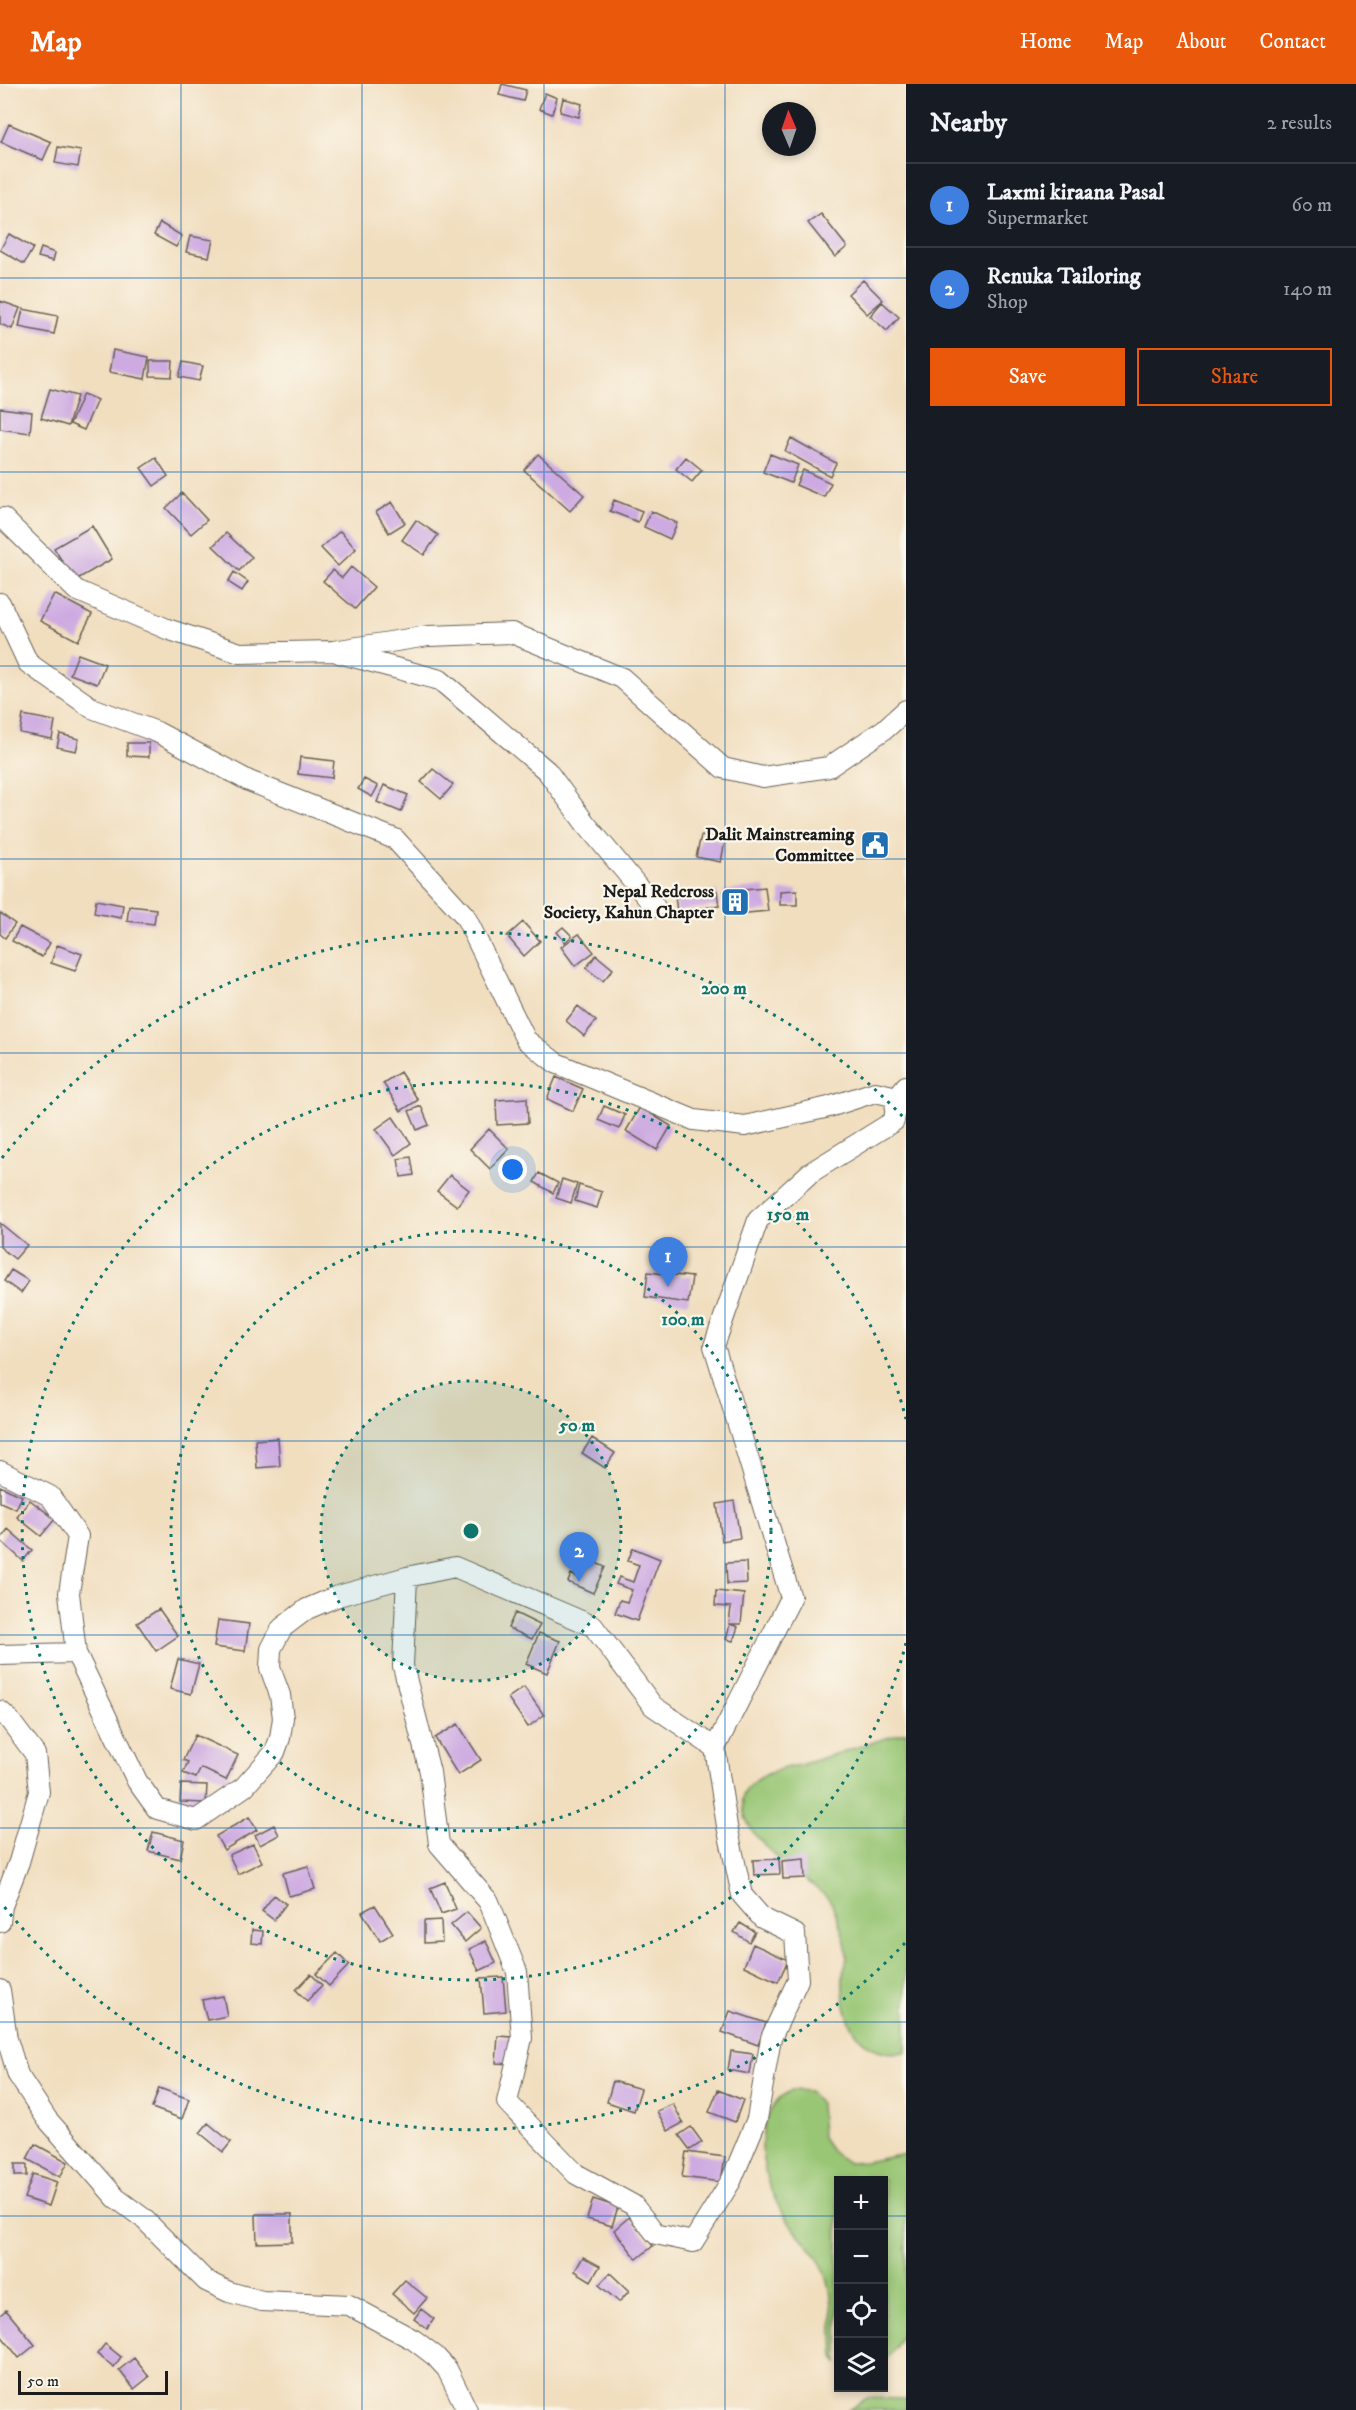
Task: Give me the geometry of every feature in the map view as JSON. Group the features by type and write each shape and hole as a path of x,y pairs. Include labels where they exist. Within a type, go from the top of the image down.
{"street":[{"path":"0,519 3,518 76,590 167,629 240,653 333,651 428,636 512,633 622,678 723,768 763,777 829,767 885,729 906,710"},
{"path":"0,603 28,663 92,708 157,732 249,781 395,839 465,916 526,1040 556,1063 694,1120 745,1126 829,1107 875,1092 901,1104 810,1173 758,1220 714,1346 791,1598 715,1748 727,1826 742,1895 762,1918 795,1934 798,1980 771,2038 757,2119 731,2181 693,2242 657,2234 633,2205 576,2174 507,2102 522,2038 517,1972 489,1902 439,1844 430,1772 403,1666 407,1577"},
{"path":"333,651 440,680 547,771 585,823 656,907"},
{"path":"0,1470 50,1496 78,1536 69,1593 76,1653 137,1781 157,1809 196,1820 244,1787 275,1752 283,1718 280,1695 270,1668 271,1649 282,1628 307,1610 338,1596 407,1577 455,1567 593,1626 653,1706 715,1748"},
{"path":"0,1655 76,1653"},
{"path":"0,1711 8,1718 34,1754 39,1792 19,1862 2,1906 0,1922"},
{"path":"0,1990 7,2039 18,2075 47,2119 116,2198 143,2218 206,2281 229,2292 262,2301 349,2305 414,2340 435,2356 447,2369 467,2410"}],"green space":[{"path":"906,1732 906,2052 889,2052 875,2049 864,2041 855,2031 849,2019 843,1990 847,1951 832,1904 826,1896 780,1860 759,1840 745,1817 742,1800 750,1786 762,1776"},
{"path":"792,2090 809,2091 820,2103 822,2138 831,2151 848,2163 906,2154 906,2325 888,2357 888,2176 834,2176 834,2357 832,2305 826,2274 818,2258 778,2205 766,2176 762,2145 764,2129 769,2114 778,2099"},
{"path":"867,2398 906,2399 906,2410 848,2410"}],"building":[{"path":"502,84 526,90 523,101 499,95"},
{"path":"545,93 557,98 552,114 539,109"},
{"path":"563,98 582,104 579,117 560,112"},
{"path":"9,124 51,142 43,160 1,142"},
{"path":"58,147 81,151 78,167 55,163"},
{"path":"821,214 847,247 835,257 808,223"},
{"path":"160,223 182,236 176,247 154,235"},
{"path":"9,234 33,248 24,264 0,250"},
{"path":"190,236 213,240 209,257 186,252"},
{"path":"41,248 55,253 53,261 38,257"},
{"path":"863,280 883,300 867,314 848,294"},
{"path":"0,301 20,308 12,329 0,324"},
{"path":"882,302 899,317 887,331 870,316"},
{"path":"23,309 58,316 54,334 19,327"},
{"path":"113,350 149,357 145,379 109,372"},
{"path":"150,361 173,361 172,377 150,376"},
{"path":"183,362 203,366 199,381 179,377"},
{"path":"50,389 77,396 68,426 41,418"},
{"path":"83,394 97,400 84,430 70,424"},
{"path":"0,408 32,412 30,433 0,429"},
{"path":"791,438 836,463 830,476 785,451"},
{"path":"538,454 584,495 570,511 524,470"},
{"path":"770,454 798,465 791,483 763,472"},
{"path":"686,457 702,470 692,482 676,469"},
{"path":"156,458 168,476 154,486 141,468"},
{"path":"803,470 831,483 824,497 796,485"},
{"path":"182,493 207,520 191,534 166,508"},
{"path":"614,500 642,511 638,522 610,511"},
{"path":"392,502 405,523 389,533 376,512"},
{"path":"651,511 677,523 670,539 644,527"},
{"path":"416,520 438,535 424,555 402,540"},
{"path":"92,526 112,559 74,581 54,548"},
{"path":"340,531 356,549 338,566 321,548"},
{"path":"226,533 252,557 239,571 213,546"},
{"path":"351,567 374,587 355,609 323,581 333,570 342,578"},
{"path":"234,572 248,582 242,591 228,582"},
{"path":"54,594 92,614 78,641 40,621"},
{"path":"78,654 105,664 97,684 70,674"},
{"path":"23,715 55,721 52,739 20,733"},
{"path":"60,734 79,739 76,751 57,747"},
{"path":"127,743 149,743 149,757 127,756"},
{"path":"300,757 334,761 332,778 298,774"},
{"path":"433,769 453,785 441,799 421,782"},
{"path":"364,779 378,786 372,797 358,789"},
{"path":"384,785 408,795 401,812 377,802"},
{"name":"Dalit Mainstreaming Committee","path":"867,835 885,838 883,855 864,852"},
{"path":"701,836 725,841 721,862 696,857"},
{"path":"765,887 768,911 727,915 724,891"},
{"path":"797,890 797,905 780,905 780,891"},
{"path":"717,891 719,906 677,911 675,897"},
{"path":"96,900 123,905 121,918 94,913"},
{"path":"129,906 156,909 154,924 127,921"},
{"path":"0,913 15,924 5,938 0,934"},
{"path":"523,922 540,941 524,956 507,936"},
{"path":"20,927 50,943 42,957 12,941"},
{"path":"563,927 572,936 565,942 557,932"},
{"path":"579,934 594,952 575,966 561,947"},
{"path":"57,945 82,954 75,971 51,963"},
{"path":"596,955 613,969 603,981 586,968"},
{"path":"578,1006 596,1021 584,1036 566,1021"},
{"path":"400,1072 418,1100 401,1111 383,1083"},
{"path":"556,1077 583,1089 573,1111 547,1099"},
{"path":"527,1098 528,1123 497,1125 496,1100"},
{"path":"421,1106 429,1125 417,1130 409,1111"},
{"path":"604,1106 625,1115 619,1129 598,1120"},
{"path":"640,1107 671,1126 657,1150 626,1131"},
{"path":"393,1117 411,1143 395,1155 376,1129"},
{"path":"489,1129 509,1149 490,1169 470,1149"},
{"path":"411,1157 414,1175 401,1177 398,1159"},
{"path":"539,1173 558,1183 553,1193 534,1182"},
{"path":"450,1175 469,1190 457,1206 437,1191"},
{"path":"562,1179 577,1184 571,1203 556,1198"},
{"path":"579,1185 602,1192 597,1208 575,1201"},
{"path":"0,1223 27,1245 15,1259 0,1247"},
{"path":"11,1270 29,1281 21,1293 4,1281"},
{"path":"648,1272 692,1277 688,1303 645,1297"},
{"path":"278,1438 280,1466 257,1468 255,1440"},
{"path":"592,1438 615,1453 605,1468 582,1453"},
{"path":"0,1486 22,1496 16,1509 0,1502"},
{"path":"30,1500 55,1519 41,1536 17,1517"},
{"path":"734,1501 740,1538 722,1541 717,1504"},
{"path":"8,1529 32,1550 23,1561 0,1540"},
{"path":"633,1548 660,1559 637,1621 615,1613 620,1600 627,1602 632,1590 616,1584 619,1577 633,1582 639,1565 628,1561"},
{"path":"579,1555 605,1567 593,1593 568,1582 571,1574 579,1578 584,1567 576,1563"},
{"path":"746,1562 747,1583 727,1584 726,1563"},
{"path":"716,1591 744,1594 741,1624 729,1624 731,1607 715,1606"},
{"path":"159,1609 178,1636 156,1651 137,1623"},
{"path":"515,1613 540,1625 532,1639 508,1628"},
{"path":"218,1620 249,1624 245,1651 214,1647"},
{"path":"730,1624 738,1627 733,1641 726,1639"},
{"path":"539,1633 560,1641 547,1673 526,1664"},
{"path":"178,1659 199,1664 191,1694 170,1689"},
{"path":"524,1687 544,1715 528,1727 508,1698"},
{"path":"458,1724 481,1760 458,1775 435,1738"},
{"path":"195,1735 238,1755 226,1780 201,1768 196,1778 183,1773 188,1762 183,1760"},
{"path":"181,1784 207,1785 206,1803 180,1802"},
{"path":"249,1817 257,1830 224,1850 216,1836"},
{"path":"274,1825 279,1835 260,1845 255,1835"},
{"path":"153,1832 184,1840 180,1859 148,1851"},
{"path":"253,1844 262,1862 238,1874 229,1855"},
{"path":"779,1859 780,1874 754,1875 753,1860"},
{"path":"804,1859 805,1878 783,1879 782,1861"},
{"path":"308,1866 315,1889 289,1896 283,1873"},
{"path":"445,1882 456,1909 441,1914 430,1888"},
{"path":"274,1895 286,1904 274,1920 262,1911"},
{"path":"375,1905 393,1933 380,1941 362,1912"},
{"path":"467,1912 481,1928 465,1942 451,1925"},
{"path":"441,1920 442,1942 424,1943 424,1921"},
{"path":"740,1923 755,1932 749,1942 734,1932"},
{"path":"252,1930 263,1931 262,1944 251,1943"},
{"path":"486,1941 496,1963 479,1971 469,1949"},
{"path":"753,1944 788,1960 778,1982 744,1966"},
{"path":"337,1953 349,1965 329,1986 316,1974"},
{"path":"311,1974 322,1985 307,2001 296,1990"},
{"path":"503,1977 506,2011 484,2013 481,1978"},
{"path":"223,1996 227,2016 207,2020 202,2000"},
{"path":"730,2011 766,2023 758,2045 722,2032"},
{"path":"498,2036 512,2037 511,2064 496,2063"},
{"path":"731,2051 753,2054 750,2074 728,2070"},
{"path":"613,2081 641,2089 634,2111 607,2102"},
{"path":"159,2088 189,2099 182,2119 152,2108"},
{"path":"718,2090 743,2100 735,2122 709,2112"},
{"path":"673,2104 683,2123 668,2131 657,2111"},
{"path":"208,2123 231,2142 223,2152 200,2133"},
{"path":"691,2127 702,2142 690,2150 679,2135"},
{"path":"35,2144 68,2162 60,2177 27,2159"},
{"path":"686,2152 725,2157 721,2182 682,2177"},
{"path":"15,2164 27,2164 27,2176 15,2176"},
{"path":"33,2174 57,2182 49,2206 24,2198"},
{"path":"593,2199 618,2207 612,2226 587,2219"},
{"path":"256,2214 292,2214 292,2242 257,2243"},
{"path":"629,2217 653,2246 637,2259 614,2230"},
{"path":"583,2257 600,2266 591,2281 575,2271"},
{"path":"610,2273 629,2291 619,2302 599,2285"},
{"path":"405,2280 427,2298 414,2313 392,2294"},
{"path":"421,2309 434,2319 427,2329 414,2319"},
{"path":"6,2310 35,2345 19,2358 0,2334 0,2315"},
{"path":"105,2344 121,2357 114,2367 97,2354"},
{"path":"134,2358 149,2377 134,2389 119,2370"}],"place":[{"name":"Dalit Mainstreaming Committee","path":"875,845"},
{"name":"Nepal Redcross Society, Kahun Chapter","path":"735,902"},
{"name":"Laxmi kiraana Pasal","path":"668,1287"},
{"name":"Renuka Tailoring","path":"579,1582"}]}
